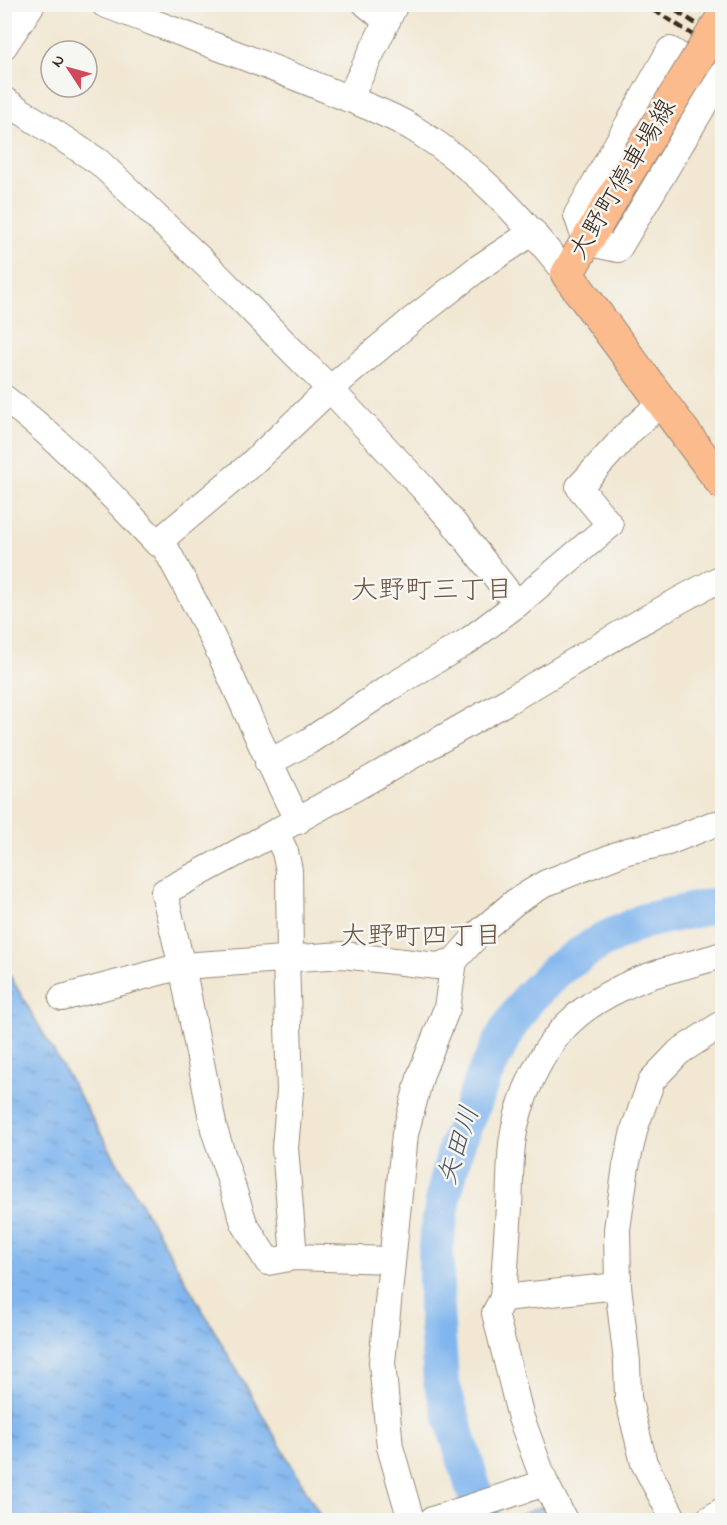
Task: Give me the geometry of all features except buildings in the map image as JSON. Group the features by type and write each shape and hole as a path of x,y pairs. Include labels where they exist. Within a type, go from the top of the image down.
{"main road":[{"name":"大野町停車場線","path":"723,18 567,274 723,483"}],"street":[{"path":"4,46 32,4"},
{"path":"104,4 261,63 349,99 414,129 442,147 494,190 567,274"},
{"path":"349,99 391,13 366,4"},
{"path":"670,50 718,81 618,249 586,242 577,215 670,50"},
{"path":"4,100 99,162 219,277 330,389 452,521 517,604"},
{"path":"5,399 27,414 77,461 157,543 250,465 330,389 458,284 532,231"},
{"path":"268,763 309,741 389,688 468,641 517,604 610,525 579,487 629,432 663,401"},
{"path":"161,540 224,662 268,763 298,821"},
{"path":"391,1260 294,1257 268,1262 244,1223 214,1126 182,966 164,892 298,821 670,604 723,578"},
{"path":"62,998 182,966 343,955 437,966 454,961 480,932 515,903 546,883 627,851 668,842 711,825 723,824"},
{"path":"276,833 285,852 289,870 290,1091 285,1148 294,1257"},
{"path":"564,1521 541,1485 521,1418 495,1313 503,1298 512,1142 528,1086 557,1036 573,1019 622,987 673,968 723,955"},
{"path":"411,1521 390,1447 382,1362 405,1134 421,1074 447,1008 454,961"},
{"path":"674,1521 644,1463 631,1409 618,1286 617,1229 626,1166 635,1127 652,1080 679,1052 723,1024"},
{"path":"503,1298 618,1286"},
{"path":"432,1521 541,1485"},
{"path":"708,1521 723,1511"}],"water":[{"path":"5,967 323,1520 5,1520"},
{"path":"543,1506 549,1520 507,1520"}],"waterway":[{"name":"矢田川","path":"483,1520 441,1381 436,1311 436,1246 444,1195 456,1147 483,1078 507,1030 528,999 558,969 601,941 644,921 722,904"}],"railway":[{"path":"641,4 722,53"},
{"path":"665,4 722,40"}],"district":[{"name":"大野町三丁目","path":"432,591"},
{"name":"大野町四丁目","path":"421,937"}]}
